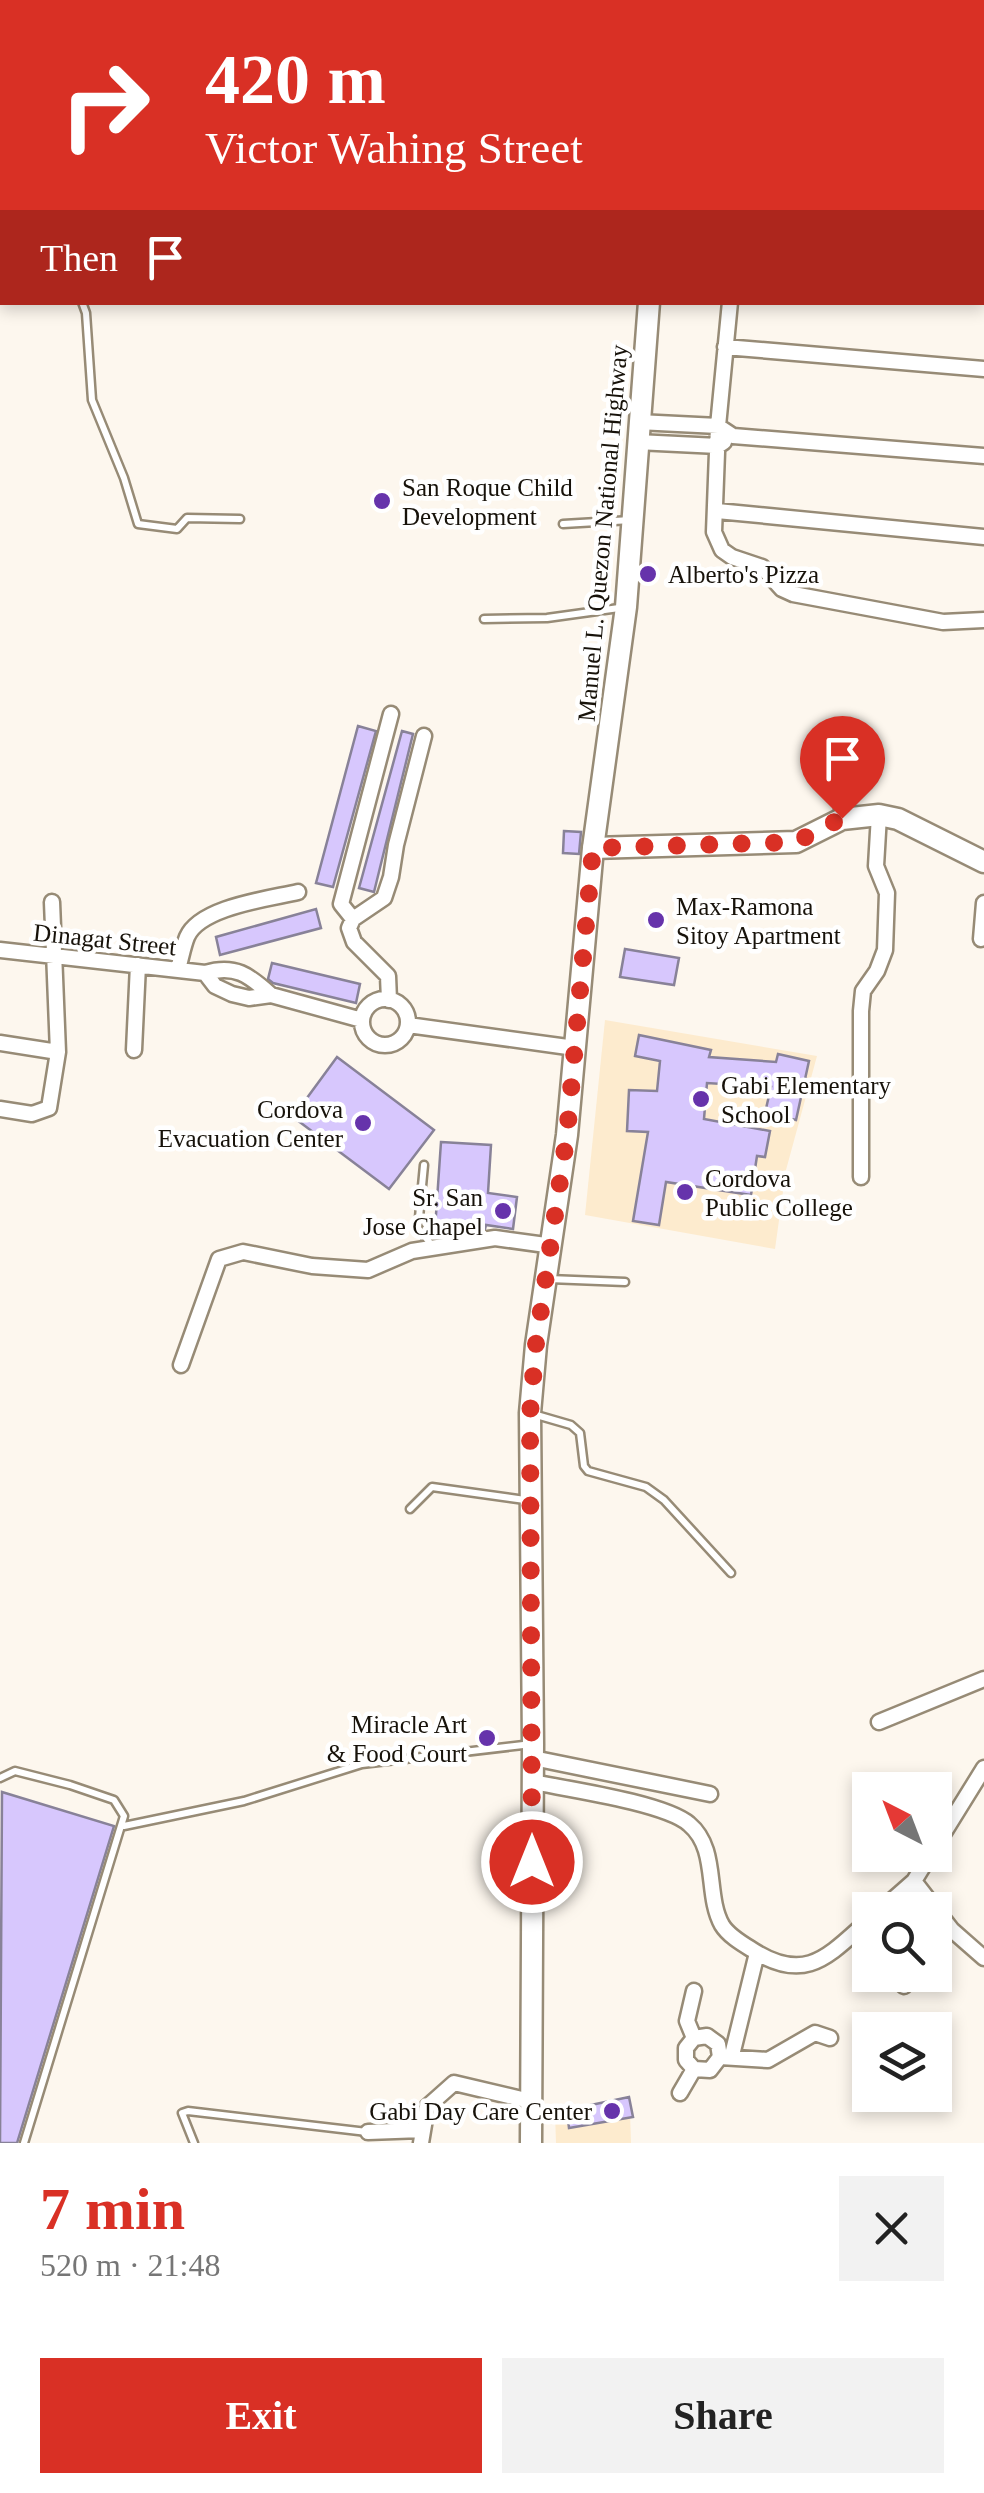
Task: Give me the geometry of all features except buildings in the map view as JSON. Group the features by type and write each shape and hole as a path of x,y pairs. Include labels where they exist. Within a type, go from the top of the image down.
{"main road":[{"name":"Manuel L. Quezon National Highway","path":"531,2143 530,1414 536,1344 553,1246 593,848 626,607 648,305"},
{"path":"593,848 796,842 842,818 879,815 898,819 984,862"}],"street":[{"path":"730,305 718,426 714,532 722,550 762,567 782,589 793,594 943,622 984,620"},
{"path":"725,347 984,370"},
{"path":"638,432 718,426 733,436 984,456"},
{"path":"638,432 718,446 733,436"},
{"path":"717,510 984,537"},
{"path":"353,920 341,904 391,714"},
{"path":"389,1000 388,976 354,942 349,928 353,920 384,898 392,878 396,845 424,736"},
{"path":"842,754 842,818"},
{"path":"861,1177 863,991 885,950 886,893 876,866 879,815"},
{"path":"178,969 187,935 197,923 236,907 298,892"},
{"path":"0,1109 32,1114 49,1108 58,1052 52,902"},
{"path":"981,938 984,903"},
{"name":"Dinagat Street","path":"0,950 205,973 222,968 256,981 271,995"},
{"path":"134,1050 138,965"},
{"name":"Dinagat Street","path":"205,973 225,992 250,998 271,995 362,1020"},
{"path":"389,1000 402,1007 408,1024 398,1040 383,1045 369,1039 362,1020 373,1003 389,1000"},
{"path":"408,1024 575,1048"},
{"path":"0,1043 58,1052"},
{"path":"181,1364 219,1259 243,1252 312,1266 368,1270 412,1250 495,1238 553,1246"},
{"path":"879,1722 984,1678"},
{"path":"533,1751 710,1794"},
{"path":"952,1820 984,1768"},
{"path":"532,1782 648,1808 686,1821 700,1836 706,1852 721,1924 757,1953 796,1968 816,1964 852,1934"},
{"path":"901,1892 920,1872"},
{"path":"914,1881 952,1930 984,1958"},
{"path":"726,2056 707,2036 694,2038 686,2048 686,2060 694,2069 710,2070 726,2056 757,1953"},
{"path":"694,1991 688,2022 694,2038"},
{"path":"726,2056 768,2060 815,2033 830,2038"},
{"path":"680,2093 694,2069"},
{"path":"368,2132 421,2137 426,2107 454,2083 530,2101"}],"lane":[{"path":"83,305 92,400 138,524 177,528 187,518 240,519"},
{"path":"563,524 632,520"},
{"path":"484,619 547,618 626,607"},
{"path":"424,1165 418,1228 435,1249"},
{"path":"548,1278 624,1282"},
{"path":"530,1414 571,1425 580,1433 584,1466 588,1470 646,1487 664,1500 732,1573"},
{"path":"410,1509 432,1487 531,1501"},
{"path":"123,1826 244,1801 362,1764 533,1751"},
{"path":"0,1778 15,1771 114,1800 124,1816 24,2143"},
{"path":"194,2143 182,2113 188,2111 368,2132"}],"shaded area":[{"name":"Gabi Elementary School","path":"605,1020 817,1056 786,1170 775,1249 585,1215"},
{"path":"630,2112 631,2143 556,2143 555,2113"}],"place":[{"name":"San Roque Child Development","path":"382,501"},
{"name":"Alberto's Pizza","path":"648,574"},
{"name":"Max-Ramona Sitoy Apartment","path":"656,920"},
{"name":"Gabi Elementary School","path":"701,1099"},
{"name":"Cordova Evacuation Center","path":"363,1123"},
{"name":"Cordova Public College","path":"685,1192"},
{"name":"Sr. San Jose Chapel","path":"503,1211"},
{"name":"Miracle Art & Food Court","path":"487,1738"},
{"name":"Gabi Day Care Center","path":"612,2111"}],"route":[{"path":"532,1862 530,1414 536,1344 567,1134 593,848 796,842 842,818"}]}
